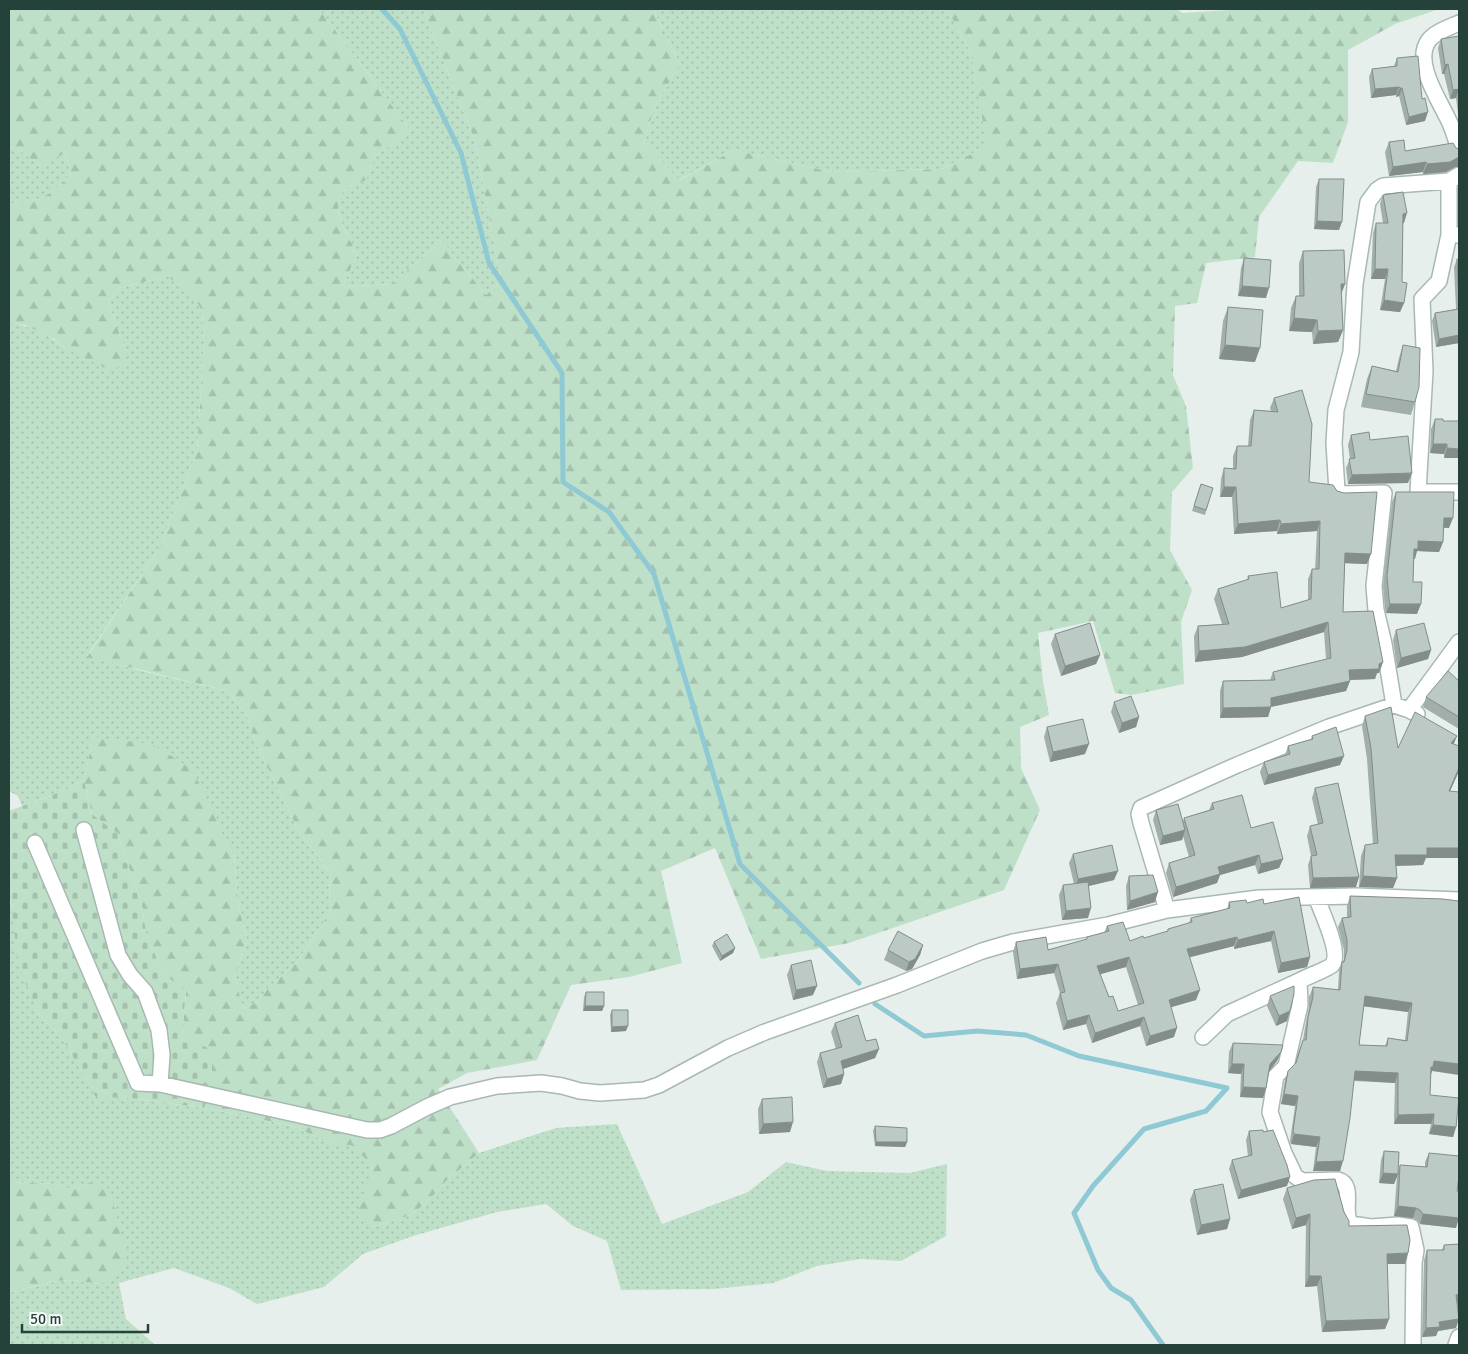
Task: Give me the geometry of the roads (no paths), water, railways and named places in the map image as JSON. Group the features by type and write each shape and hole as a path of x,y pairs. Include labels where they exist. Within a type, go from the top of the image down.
{"street":[{"path":"1459,23 1429,40 1425,47 1424,57 1433,89 1448,117 1459,150"},
{"path":"1418,492 1425,371 1422,300 1439,281 1454,235 1454,178 1383,186 1377,190 1368,202 1354,284 1352,352 1336,410 1334,443 1337,491 1340,494 1459,492"},
{"path":"1384,493 1374,586 1376,610 1402,708"},
{"path":"1402,708 1459,642"},
{"path":"1167,910 1141,823 1139,814 1141,808 1237,764 1366,714 1402,708 1426,719"},
{"path":"84,830 118,955 130,975 146,992 159,1030 162,1055 160,1084"},
{"path":"35,843 138,1083 160,1084 367,1130 380,1130 391,1126 450,1097 497,1086 541,1083 600,1093 644,1090 659,1085 728,1048 765,1032 889,988 982,951 1013,942 1108,925 1167,910 1259,898 1393,896 1459,900"},
{"path":"1203,1037 1228,1014 1332,965 1335,957 1334,946 1316,897"},
{"path":"1299,981 1300,1006 1286,1066 1276,1076 1270,1112 1284,1153 1295,1176 1302,1181 1338,1180 1347,1186 1348,1217 1351,1224 1371,1227 1398,1225 1411,1227 1416,1250 1414,1263 1413,1345"},
{"path":"1456,1345 1459,1337"}],"waterway":[{"path":"382,9 400,29 461,153 489,263 562,373 563,482 609,512 654,574 740,864 859,983"},
{"path":"875,1004 924,1036 977,1031 1026,1035 1079,1056 1227,1088 1206,1111 1144,1129 1093,1186 1074,1213 1098,1270 1111,1288 1131,1300 1163,1345"}]}
